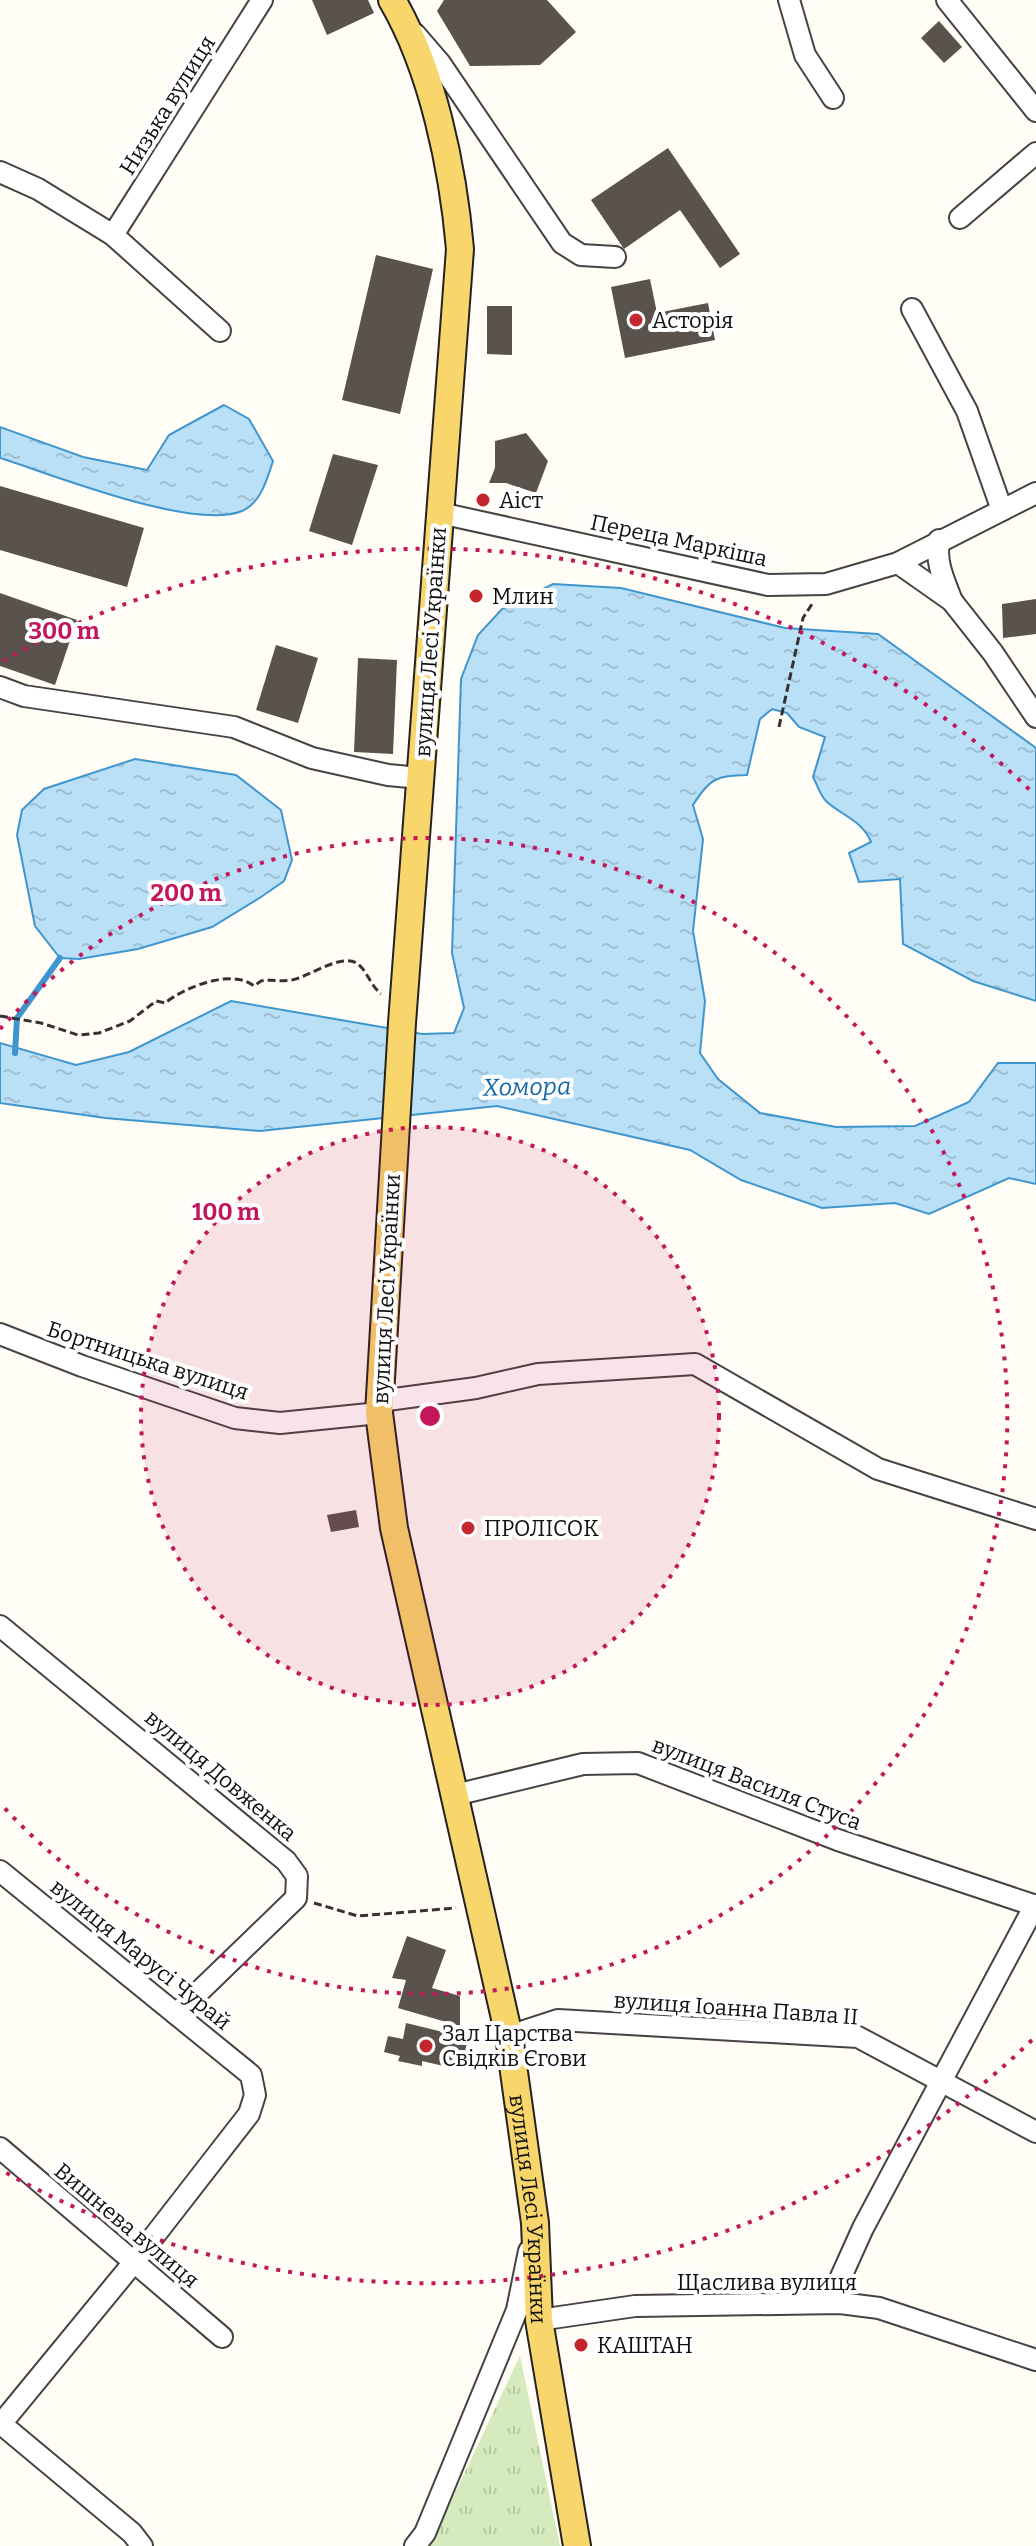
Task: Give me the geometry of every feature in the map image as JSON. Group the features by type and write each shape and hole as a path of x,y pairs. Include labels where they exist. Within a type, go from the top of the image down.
{"main road":[{"name":"вулиця Лесі Українки","path":"392,0 406,23 455,189 460,249 394,1138 380,1407 394,1528 509,2036 535,2223 539,2320 577,2546"}],"street":[{"name":"Низька вулиця","path":"113,235 262,0"},
{"path":"789,0 805,55 833,98"},
{"path":"947,0 1036,111"},
{"name":"вулиця Лесі Українки","path":"406,23 440,63 562,243 581,255 615,257"},
{"path":"960,218 1036,153"},
{"path":"0,172 38,189 113,235 220,331"},
{"path":"912,309 967,411 1002,510"},
{"name":"Переца Маркіша","path":"440,513 768,585 826,584 898,563 1036,493"},
{"path":"939,540 938,561 952,601"},
{"path":"898,563 952,601 993,653 1036,717"},
{"path":"0,687 24,696 234,727 312,758 388,775 420,778"},
{"name":"Бортницька вулиця","path":"0,1334 82,1366 235,1418 280,1423 380,1407 538,1374 695,1364 878,1469 1036,1519"},
{"name":"вулиця Довженка","path":"0,1626 286,1861 297,1876 296,1898"},
{"name":"вулиця Василя Стуса","path":"455,1795 583,1764 638,1763 838,1840 1035,1906"},
{"name":"вулиця Марусі Чурай","path":"0,1871 251,2075 255,2095 249,2114 134,2262"},
{"path":"176,2014 296,1898"},
{"path":"815,2303 840,2279 940,2081 1035,1906"},
{"name":"вулиця Іоанна Павла II","path":"509,2036 558,2020 858,2037 1036,2132"},
{"name":"Вишнева вулиця","path":"0,2148 222,2337"},
{"path":"415,2546 425,2533 517,2310 535,2223"},
{"path":"134,2262 1,2423 132,2533 142,2546"},
{"path":"840,2279 840,2303"},
{"name":"Щаслива вулиця","path":"539,2320 635,2306 840,2303 879,2308 1036,2360"}],"path":[{"path":"779,727 803,618"},
{"path":"0,1016 41,1023 66,1034 99,1033 130,1021 156,1001 165,1003 215,979 248,982 254,986 271,979 278,982 310,976 330,963 350,962 358,964 375,989 403,1014"},
{"path":"296,1898 358,1916 446,1910 479,1903"}],"green space":[{"path":"520,2356 560,2546 430,2546"}],"water":[{"path":"224,405 249,419 273,461 259,496 242,511 220,515 191,514 158,508 0,458 0,427 83,457 147,470 169,435"},
{"name":"Хомора","path":"553,584 621,588 785,628 878,634 1036,748 1036,1001 973,981 903,944 900,879 859,882 849,853 871,842 857,823 826,801 813,777 825,737 799,727 787,713 772,709 760,719 747,775 715,780 693,805 703,839 693,931 705,1001 700,1053 718,1079 760,1113 836,1127 915,1126 969,1102 998,1063 1036,1063 1036,1184 1009,1178 929,1214 895,1203 822,1208 741,1180 690,1150 497,1106 260,1131 105,1118 0,1103 0,1043 76,1065 129,1052 231,1001 422,1034 454,1033 464,1008 452,953 461,679 478,635 502,609"},
{"path":"135,759 236,775 281,810 292,860 284,881 212,927 138,949 79,959 60,958 35,926 17,835 22,810 44,789"}],"building":[{"path":"312,0 368,0 374,13 327,35"},
{"path":"444,0 547,0 576,32 540,65 470,66 437,11"},
{"path":"939,21 962,47 944,63 921,38"},
{"path":"668,148 740,254 720,268 680,210 624,249 591,200"},
{"path":"376,255 433,269 400,414 342,400"},
{"path":"650,279 657,313 708,303 715,340 625,358 611,287"},
{"path":"487,306 512,306 512,355 487,354"},
{"path":"526,433 548,461 536,493 506,483 489,483 495,468 495,441"},
{"path":"333,454 378,465 352,545 309,531"},
{"path":"0,486 144,528 127,587 0,550"},
{"path":"0,593 77,620 55,685 0,666"},
{"path":"1036,599 1036,634 1003,638 1002,604"},
{"path":"276,645 318,658 298,723 256,710"},
{"path":"358,658 397,660 393,754 354,752"},
{"path":"356,1510 359,1527 331,1532 327,1515"},
{"path":"407,1936 446,1950 432,1988 460,1996 460,2026 398,2008 406,1980 392,1978"},
{"name":"Зал Царства Свідків Єгови","path":"406,2023 468,2038 461,2070 422,2061 422,2066 398,2061 400,2056 384,2052 388,2036 403,2039"}],"waterway":[{"path":"15,1053 17,1018 60,958"}],"place":[{"name":"Асторія","path":"636,320"},
{"name":"Аіст","path":"483,500"},
{"name":"Млин","path":"476,596"},
{"name":"ПРОЛІСОК","path":"468,1528"},
{"name":"Зал Царства Свідків Єгови","path":"426,2046"},
{"name":"КАШТАН","path":"581,2345"}]}
